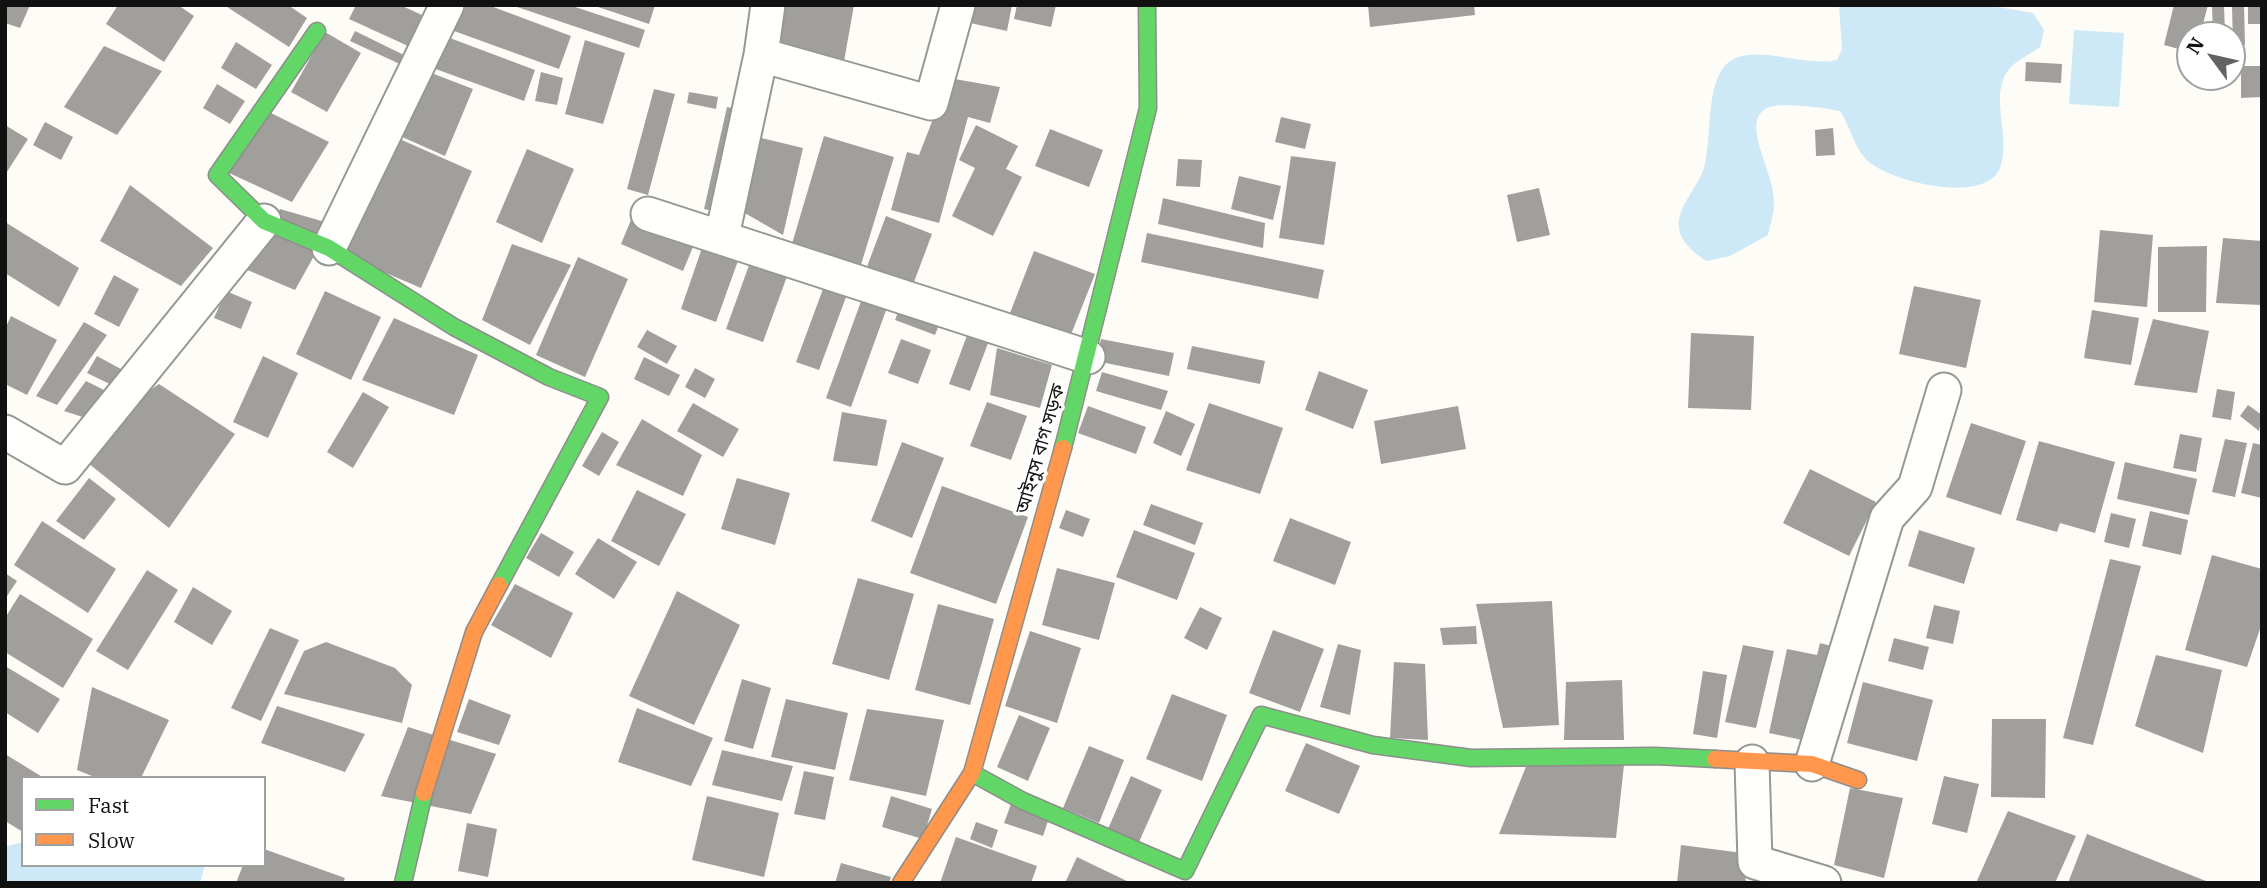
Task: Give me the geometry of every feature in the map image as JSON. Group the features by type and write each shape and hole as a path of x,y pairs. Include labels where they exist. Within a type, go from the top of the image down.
{"street":[{"path":"330,248 447,5"},
{"path":"722,236 761,55 768,5"},
{"path":"761,55 931,103 958,5"},
{"name":"আইনুস বাগ সড়ক","path":"901,883 972,772 1088,357 1148,108 1147,5"},
{"path":"317,30 216,175 264,221 330,248 454,327 549,377 600,397 474,632 432,761 403,883"},
{"path":"648,214 1088,357"},
{"path":"5,432 65,467 264,221"},
{"path":"1812,764 1887,518 1915,487 1944,390"},
{"path":"972,772 1023,801 1185,871 1261,715 1373,745 1471,758 1654,756 1812,764 1858,780"},
{"path":"1752,762 1755,862 1824,883"}],"water":[{"path":"1839,5 1986,5 2033,13 2044,30 2040,47 2013,65 2005,75 2001,87 2004,142 2000,168 1991,179 1977,185 1958,188 1897,177 1881,170 1864,157 1840,111 1786,105 1768,108 1759,115 1756,127 1773,189 1774,207 1768,235 1730,256 1706,261 1691,249 1683,238 1679,219 1703,171 1718,77 1725,65 1747,55 1812,61 1837,60 1842,49"},
{"path":"2074,30 2124,33 2119,107 2069,104"},
{"path":"21,843 21,867 204,867 200,883 5,883 5,847"}],"building":[{"path":"5,5 30,5 20,28 5,23"},
{"path":"118,5 178,5 194,16 164,62 106,24"},
{"path":"224,5 288,5 307,18 289,47"},
{"path":"356,5 400,5 433,20 419,51 349,19"},
{"path":"463,5 488,5 571,36 559,69 454,31"},
{"path":"511,5 569,5 645,30 639,48"},
{"path":"592,5 655,5 649,24"},
{"path":"780,5 854,5 843,67 773,44"},
{"path":"965,5 1012,5 1007,31 961,21"},
{"path":"1017,5 1056,5 1051,27 1014,19"},
{"path":"1368,5 1474,5 1475,15 1370,27"},
{"path":"2174,5 2208,5 2204,21 2176,21 2176,48 2164,45"},
{"path":"2212,5 2224,5 2225,21 2213,21"},
{"path":"2248,5 2262,5 2262,24 2248,24"},
{"path":"2232,6 2244,6 2244,21 2232,21"},
{"path":"355,31 406,56 402,65 350,41"},
{"path":"325,32 361,53 327,112 291,92"},
{"path":"442,35 535,70 524,101 430,67"},
{"path":"585,40 625,53 603,124 565,114"},
{"path":"236,42 272,65 256,89 221,68"},
{"path":"104,46 162,71 117,135 64,107"},
{"path":"2026,62 2062,64 2061,83 2025,81"},
{"path":"2246,66 2261,66 2261,97 2241,98 2241,91 2246,91"},
{"path":"421,69 473,89 445,156 391,132"},
{"path":"541,72 563,78 557,105 535,101"},
{"path":"949,78 1000,87 990,123 968,117 939,223 891,210 907,152 919,155"},
{"path":"217,84 245,101 230,124 203,108"},
{"path":"654,89 675,94 648,195 627,189"},
{"path":"689,92 718,97 716,109 687,103"},
{"path":"727,107 744,111 721,213 704,209"},
{"path":"269,112 329,142 292,202 229,173"},
{"path":"1281,117 1311,124 1305,149 1275,142"},
{"path":"45,122 73,137 61,160 33,145"},
{"path":"5,125 28,139 5,175"},
{"path":"976,125 1018,146 1006,169 1022,177 993,236 952,216 975,168 959,160"},
{"path":"1833,128 1835,155 1816,156 1815,130"},
{"path":"377,129 472,171 421,288 325,247"},
{"path":"1050,129 1103,150 1089,187 1035,166"},
{"path":"753,136 803,148 783,235 736,208"},
{"path":"824,136 894,157 860,268 791,247"},
{"path":"527,149 574,169 542,243 496,222"},
{"path":"1291,156 1336,162 1324,245 1279,238"},
{"path":"1178,159 1202,160 1200,187 1176,186"},
{"path":"1239,176 1281,186 1273,220 1231,209"},
{"path":"130,185 213,248 181,286 100,241"},
{"path":"1539,188 1550,235 1517,242 1507,195"},
{"path":"1163,198 1265,223 1263,248 1158,224"},
{"path":"280,209 332,224 295,290 245,269"},
{"path":"633,215 695,242 683,271 621,244"},
{"path":"886,216 932,234 911,290 865,272"},
{"path":"5,222 79,268 59,307 5,273"},
{"path":"2100,230 2153,235 2147,307 2094,302"},
{"path":"1147,233 1324,270 1318,299 1141,262"},
{"path":"2223,238 2262,241 2262,305 2216,303"},
{"path":"512,244 571,265 530,345 482,320"},
{"path":"703,245 739,258 716,322 681,309"},
{"path":"2207,246 2206,312 2158,312 2158,247"},
{"path":"1034,251 1095,274 1070,337 1010,313"},
{"path":"578,257 628,279 585,377 536,355"},
{"path":"752,257 789,271 763,342 726,329"},
{"path":"114,275 139,289 119,327 94,314"},
{"path":"1914,286 1981,300 1966,368 1899,354"},
{"path":"823,289 846,297 819,370 796,362"},
{"path":"226,291 252,302 241,329 214,318"},
{"path":"325,291 381,317 351,380 296,354"},
{"path":"864,293 889,302 851,407 826,398"},
{"path":"902,302 942,317 935,335 895,320"},
{"path":"2092,310 2139,318 2131,365 2084,358"},
{"path":"11,316 57,340 27,395 5,384 5,329"},
{"path":"394,318 478,355 454,415 362,380"},
{"path":"2153,319 2209,331 2197,393 2134,385"},
{"path":"84,322 107,335 57,405 36,396"},
{"path":"647,330 677,346 667,364 637,347"},
{"path":"969,330 990,338 970,391 949,384"},
{"path":"1691,333 1754,336 1751,410 1688,408"},
{"path":"901,339 931,350 918,384 888,373"},
{"path":"1101,339 1174,353 1169,376 1096,361"},
{"path":"1192,346 1265,361 1260,384 1187,369"},
{"path":"997,348 1052,365 1040,408 990,395"},
{"path":"97,356 132,375 120,389 87,373"},
{"path":"263,356 298,373 268,438 233,422"},
{"path":"644,357 680,375 669,396 634,379"},
{"path":"695,368 715,379 705,398 685,387"},
{"path":"1319,371 1368,390 1353,429 1305,410"},
{"path":"1102,372 1168,391 1161,410 1096,391"},
{"path":"86,381 112,394 92,420 64,411"},
{"path":"159,384 235,434 169,528 88,463 133,402"},
{"path":"2217,389 2235,392 2231,420 2212,417"},
{"path":"363,392 389,407 353,468 327,452"},
{"path":"987,402 1027,416 1011,460 970,446"},
{"path":"693,403 739,429 723,457 677,431"},
{"path":"1209,403 1283,428 1260,494 1186,470"},
{"path":"2248,405 2262,415 2259,431 2240,416"},
{"path":"1088,406 1146,427 1136,454 1078,433"},
{"path":"1458,406 1466,449 1381,464 1374,421"},
{"path":"1166,411 1195,424 1181,456 1153,443"},
{"path":"842,412 887,420 877,466 833,461"},
{"path":"642,419 702,455 683,496 616,465"},
{"path":"1971,423 2026,441 2001,515 1946,497"},
{"path":"602,432 619,442 599,476 582,466"},
{"path":"2180,434 2202,438 2196,472 2173,468"},
{"path":"2225,439 2247,443 2235,497 2212,492"},
{"path":"2039,441 2115,462 2095,533 2060,523 2057,532 2016,520"},
{"path":"902,442 944,458 912,538 871,521"},
{"path":"2253,443 2262,445 2262,498 2241,493"},
{"path":"2125,462 2197,479 2189,515 2117,499"},
{"path":"1810,469 1876,502 1849,556 1783,523"},
{"path":"89,478 116,499 84,540 56,521"},
{"path":"737,478 790,493 775,545 721,529"},
{"path":"942,486 1028,517 996,604 910,573"},
{"path":"637,490 686,514 659,566 611,541"},
{"path":"1151,504 1203,523 1195,545 1143,525"},
{"path":"1066,510 1090,519 1083,537 1059,528"},
{"path":"2150,511 2188,520 2181,555 2142,546"},
{"path":"2111,513 2136,519 2129,548 2104,542"},
{"path":"1290,518 1351,542 1335,585 1273,561"},
{"path":"42,521 116,569 88,613 14,565"},
{"path":"1134,530 1195,553 1177,600 1116,577"},
{"path":"1919,530 1975,548 1964,584 1908,566"},
{"path":"541,533 574,552 559,577 526,558"},
{"path":"598,538 637,562 614,599 575,574"},
{"path":"2212,555 2262,569 2262,623 2247,667 2185,650"},
{"path":"2110,559 2141,566 2093,745 2063,738"},
{"path":"1057,568 1115,583 1099,640 1042,625"},
{"path":"147,570 178,590 128,670 96,651"},
{"path":"5,573 17,581 5,599"},
{"path":"858,578 914,594 889,680 832,664"},
{"path":"515,584 573,613 551,658 491,625"},
{"path":"193,587 232,611 212,645 174,622"},
{"path":"677,591 740,625 694,725 629,696"},
{"path":"20,594 93,639 63,688 5,652 5,618"},
{"path":"1552,601 1559,725 1503,728 1476,604"},
{"path":"938,604 994,619 970,705 915,690"},
{"path":"1934,605 1960,611 1953,644 1926,638"},
{"path":"1200,607 1222,618 1207,650 1184,638"},
{"path":"1476,626 1477,644 1443,645 1440,628"},
{"path":"270,628 299,640 261,721 231,708"},
{"path":"1273,630 1324,649 1300,712 1249,693"},
{"path":"1030,631 1081,648 1057,723 1005,706"},
{"path":"1894,638 1929,647 1923,670 1888,661"},
{"path":"326,642 395,668 412,685 402,723 284,694 304,651"},
{"path":"1820,643 1839,648 1807,741 1769,733 1787,649 1817,655"},
{"path":"1338,644 1361,650 1350,715 1320,707"},
{"path":"1743,645 1774,651 1756,728 1725,722"},
{"path":"2156,655 2222,670 2203,753 2135,726"},
{"path":"1394,662 1425,664 1428,740 1390,738"},
{"path":"5,666 60,699 38,733 5,712"},
{"path":"1703,671 1727,675 1717,738 1693,734"},
{"path":"742,679 771,688 753,749 724,741"},
{"path":"1622,680 1624,740 1564,740 1566,682"},
{"path":"1863,682 1933,700 1917,761 1847,743"},
{"path":"92,687 169,720 142,776 92,776 77,770"},
{"path":"1172,694 1227,715 1202,781 1146,759"},
{"path":"469,699 511,715 499,745 457,732"},
{"path":"786,699 848,713 835,770 771,757"},
{"path":"277,706 365,734 345,772 261,743"},
{"path":"637,708 713,738 691,786 618,762"},
{"path":"867,709 944,720 926,796 849,780"},
{"path":"1019,715 1050,728 1028,781 997,767"},
{"path":"1992,719 2046,719 2045,798 1991,797"},
{"path":"408,727 496,754 471,814 381,796"},
{"path":"1306,743 1360,766 1339,814 1285,791"},
{"path":"1089,746 1124,760 1099,823 1063,808"},
{"path":"722,750 793,766 782,801 712,785"},
{"path":"5,754 41,776 21,776 21,831 5,821"},
{"path":"1527,764 1624,765 1616,838 1499,834"},
{"path":"804,771 834,777 825,820 794,814"},
{"path":"1131,776 1162,790 1139,842 1108,829"},
{"path":"1944,776 1979,784 1967,833 1932,824"},
{"path":"1850,788 1903,798 1884,878 1834,865"},
{"path":"707,796 779,813 764,877 692,860"},
{"path":"891,796 932,809 923,839 882,827"},
{"path":"1011,804 1049,818 1043,836 1004,823"},
{"path":"2008,811 2076,836 2055,883 1976,883"},
{"path":"976,822 998,830 992,848 970,839"},
{"path":"467,823 497,829 488,877 458,871"},
{"path":"2087,834 2211,883 2068,883"},
{"path":"956,837 1037,866 1031,883 940,883"},
{"path":"1681,845 1743,853 1746,883 1677,883"},
{"path":"266,850 345,878 343,883 236,883 242,867 266,867"},
{"path":"1077,857 1131,883 1065,883"},
{"path":"841,863 891,877 889,883 835,883"}],"traffic: fast":[{"path":"1063,448 1148,108 1147,5"},
{"path":"317,31 217,175 264,221 329,248 454,327 549,377 600,397 499,585"},
{"path":"972,773 1023,801 1185,871 1261,715 1373,745 1471,758 1655,756 1715,759"},
{"path":"403,883 424,793"}],"traffic: slow":[{"path":"901,883 972,773 1063,448"},
{"path":"424,793 474,632 499,585"},
{"path":"1715,759 1812,764 1858,780"}]}
